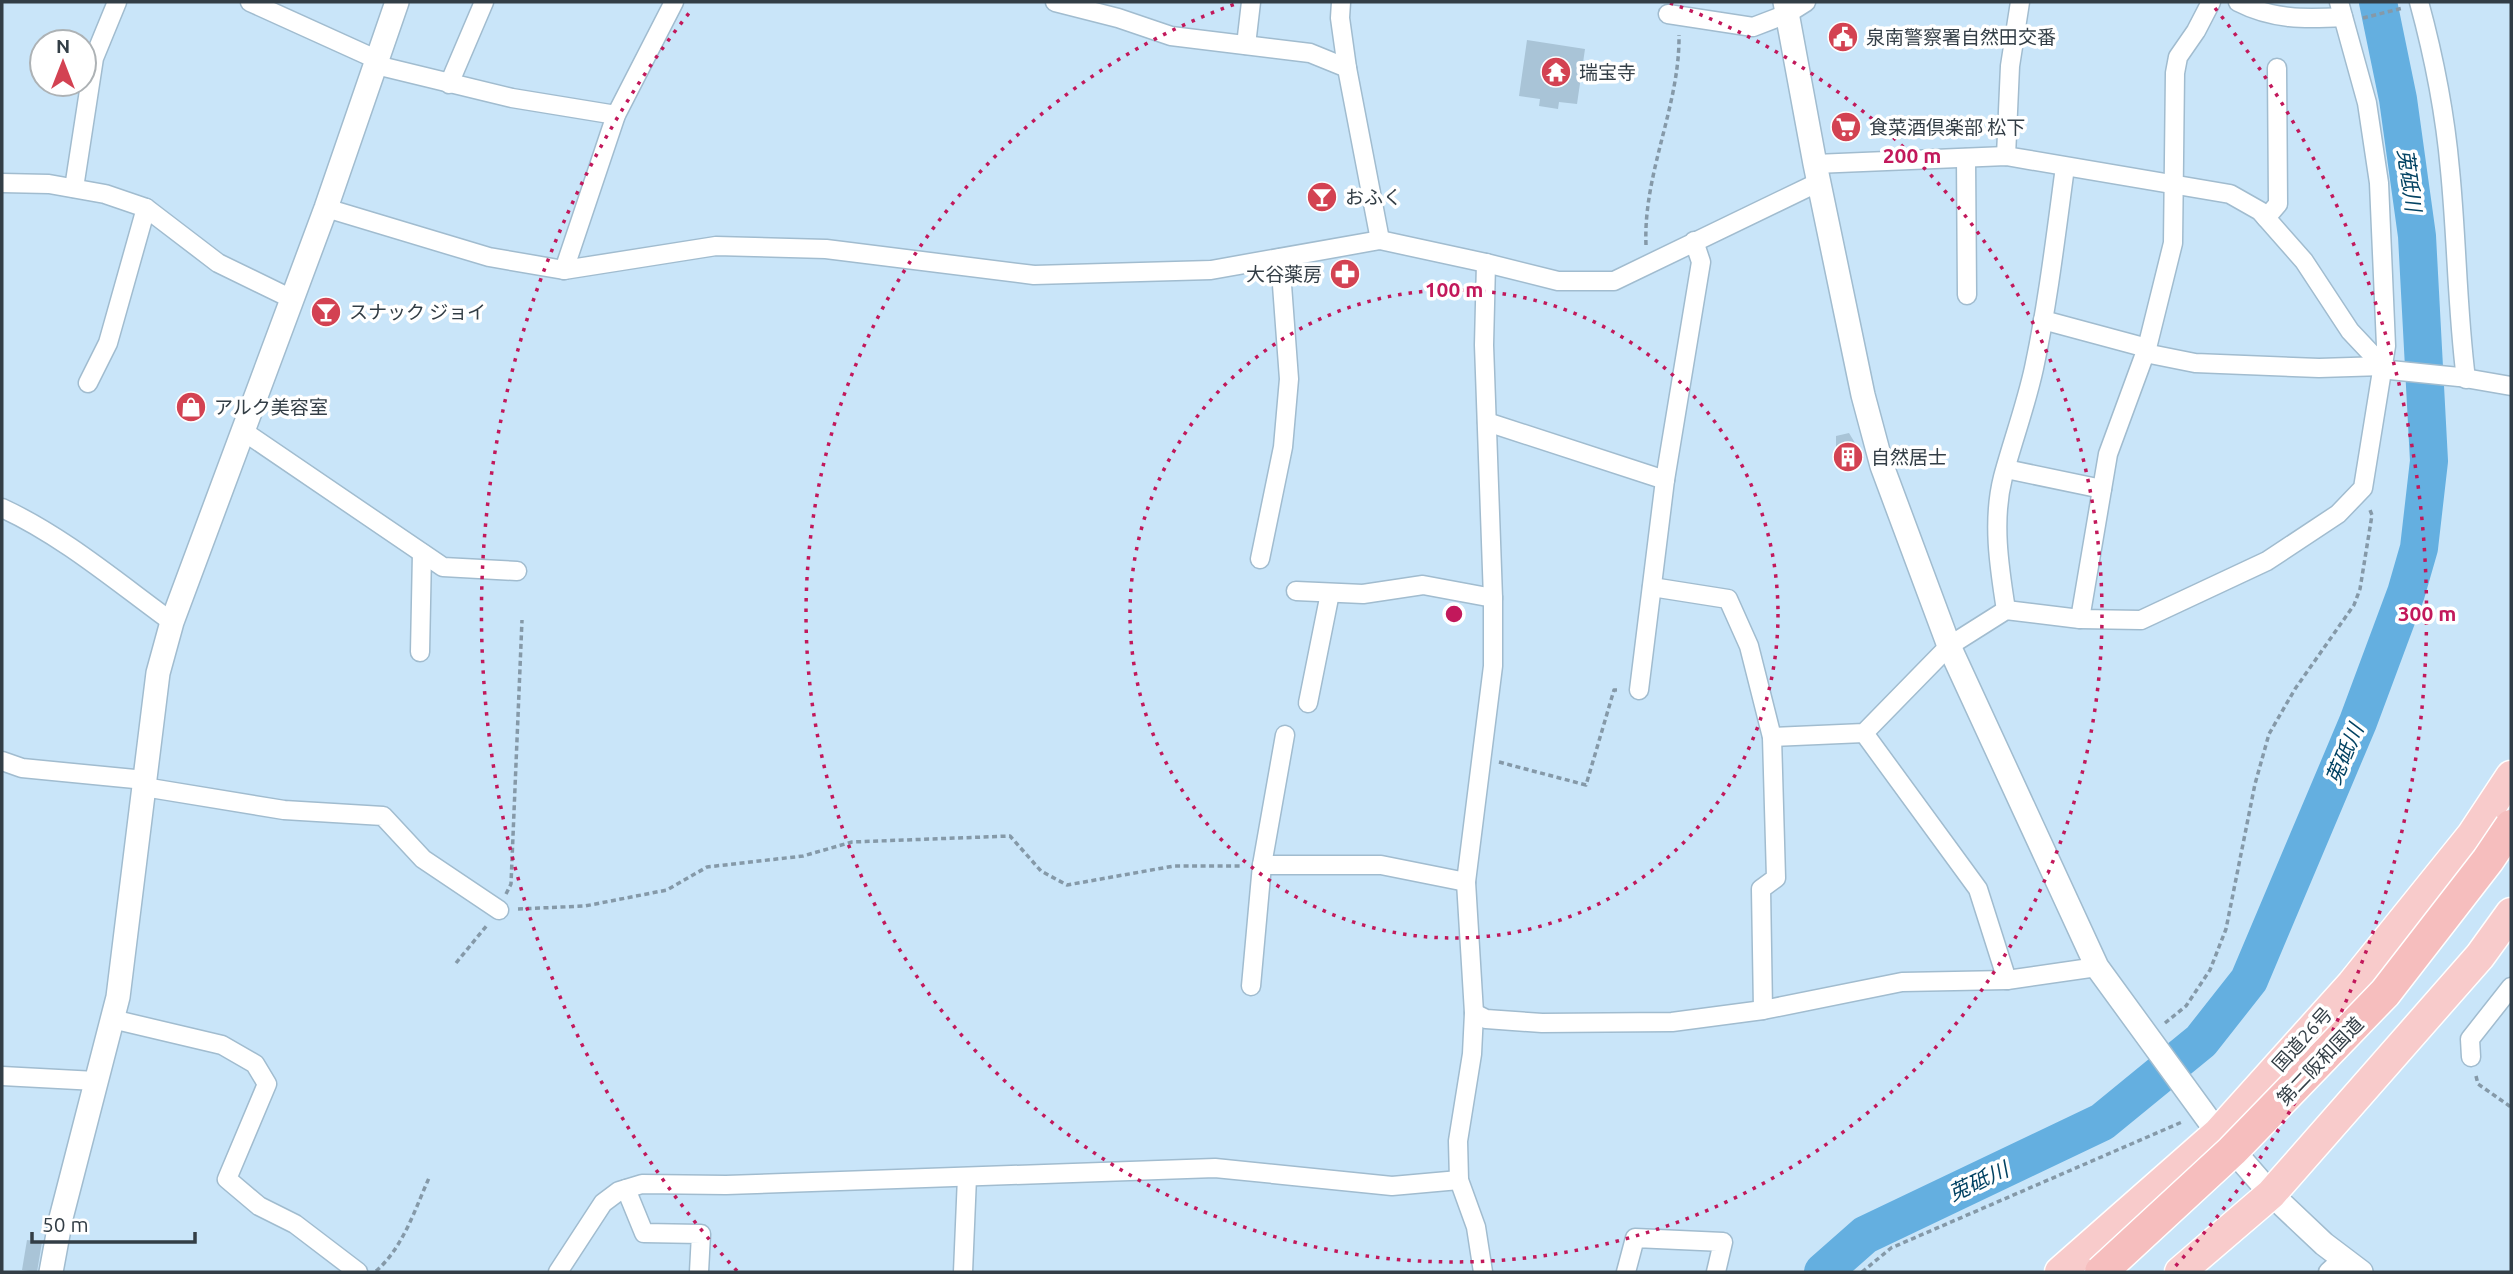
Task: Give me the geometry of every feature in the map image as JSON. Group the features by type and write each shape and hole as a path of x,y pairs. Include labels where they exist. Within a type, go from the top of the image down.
{"highway":[{"name":"国道26号","path":"2060,1272 2351,984 2472,835 2511,776"},
{"name":"第二阪和国道","path":"2101,1272 2232,1151 2385,993 2488,860 2511,826"},
{"path":"2180,1272 2271,1194 2480,956 2511,913"}],"street":[{"path":"74,188 94,58 117,2"},
{"path":"250,2 377,62 449,84 512,98 615,115"},
{"path":"51,1272 61,1218 118,997 158,673 172,622 326,208 397,2"},
{"path":"449,84 484,2"},
{"path":"564,270 615,115 674,2"},
{"path":"1055,2 1118,18 1171,36 1310,52 1347,68"},
{"path":"1246,45 1251,2"},
{"path":"1341,2 1340,18 1347,68 1380,240"},
{"path":"2006,156 2010,66 2020,2"},
{"path":"2080,619 2108,454 2146,350 2173,243 2175,73 2178,57 2211,2"},
{"path":"1772,737 1864,733 1950,646 2006,610 2080,619 2141,620 2267,561 2337,514 2364,488 2387,368 2379,183 2367,103 2342,14 2298,19 2253,10 2238,2"},
{"path":"2419,3 2442,102 2450,171 2462,378"},
{"path":"1673,15 1753,27 1793,6 1817,173 1863,395 1882,466 1950,646 2097,967 2211,1123 2271,1194 2344,1268"},
{"path":"2266,218 2278,204 2277,68"},
{"path":"326,208 489,257 564,270 716,246 826,249 1034,275 1211,270 1380,240 1486,262 1558,281 1615,281 1817,173 2006,156 2230,194 2260,211 2304,261 2350,331 2387,368"},
{"path":"1966,158 1967,295"},
{"path":"2006,610 1998,557 1998,514 2006,469 2033,372 2065,167"},
{"path":"2,183 48,184 74,188 105,194 146,208 218,262 292,299"},
{"path":"88,383 108,344 146,208"},
{"path":"1639,690 1665,480 1701,262 1693,241"},
{"path":"1259,559 1283,447 1289,379 1280,258"},
{"path":"1483,1272 1476,1227 1459,1180 1458,1141 1472,1054 1474,1013 1466,882 1493,666 1484,345 1486,262"},
{"path":"2043,320 2195,363 2387,368 2511,386"},
{"path":"1487,422 1665,480"},
{"path":"243,431 443,567 517,571"},
{"path":"2006,469 2102,489"},
{"path":"2,508 70,548 172,622"},
{"path":"420,652 422,554"},
{"path":"1296,591 1363,594 1423,586 1493,598"},
{"path":"1652,587 1728,599 1749,646 1772,737 1776,878 1761,889 1763,1010"},
{"path":"1308,703 1330,593"},
{"path":"1864,733 1978,889 2007,980"},
{"path":"1251,986 1262,864 1286,735"},
{"path":"2,761 22,768 144,783 284,810 383,816 423,859 499,910"},
{"path":"1262,864 1381,865 1466,882"},
{"path":"1474,1013 1486,1019 1542,1023 1659,1022 1763,1010 1902,982 2007,980 2097,967"},
{"path":"2470,1057 2470,1039 2511,987"},
{"path":"112,1019 222,1045 255,1064 267,1084 228,1178 259,1206 295,1224 358,1272"},
{"path":"2,1076 96,1081"},
{"path":"558,1272 603,1203 620,1191 642,1184 726,1185 1215,1168 1392,1186 1459,1180"},
{"path":"963,1272 967,1177"},
{"path":"626,1189 644,1233 701,1234 699,1272"},
{"path":"1626,1272 1635,1238 1723,1242 1716,1272"}],"path":[{"path":"2342,14 2419,3"},
{"path":"1647,264 1649,196 1679,60 1673,15"},
{"path":"2147,1038 2186,1006 2210,970 2226,929 2255,784 2269,734 2295,690 2354,605 2360,589 2372,515 2364,488"},
{"path":"456,963 499,910 510,884 522,620"},
{"path":"1480,757 1586,785 1615,690 1639,690"},
{"path":"499,910 585,906 667,890 707,867 803,856 852,842 1010,836 1041,871 1067,885 1174,866 1262,864"},
{"path":"2470,1057 2478,1084 2511,1107"},
{"path":"1862,1272 1891,1248 2211,1123"},
{"path":"375,1272 387,1262 402,1237 429,1178"}],"building":[{"path":"1527,40 1585,49 1577,104 1559,102 1558,109 1539,106 1540,99 1519,96"},
{"path":"1849,433 1864,458 1836,466 1836,436"},
{"path":"27,1240 42,1242 37,1272 22,1270"}],"waterway":[{"name":"莵砥川","path":"1823,1272 1865,1235 2102,1122 2201,1041 2249,980 2358,722 2406,593 2419,548 2429,461 2417,236 2398,99 2378,2"}],"place":[{"name":"泉南警察署自然田交番","path":"1843,37"},
{"name":"瑞宝寺","path":"1556,72"},
{"name":"食菜酒倶楽部 松下","path":"1846,127"},
{"name":"おふく","path":"1322,197"},
{"name":"大谷薬房","path":"1345,274"},
{"name":"スナック ジョイ","path":"326,312"},
{"name":"アルク美容室","path":"191,407"},
{"name":"自然居士","path":"1848,457"}]}
